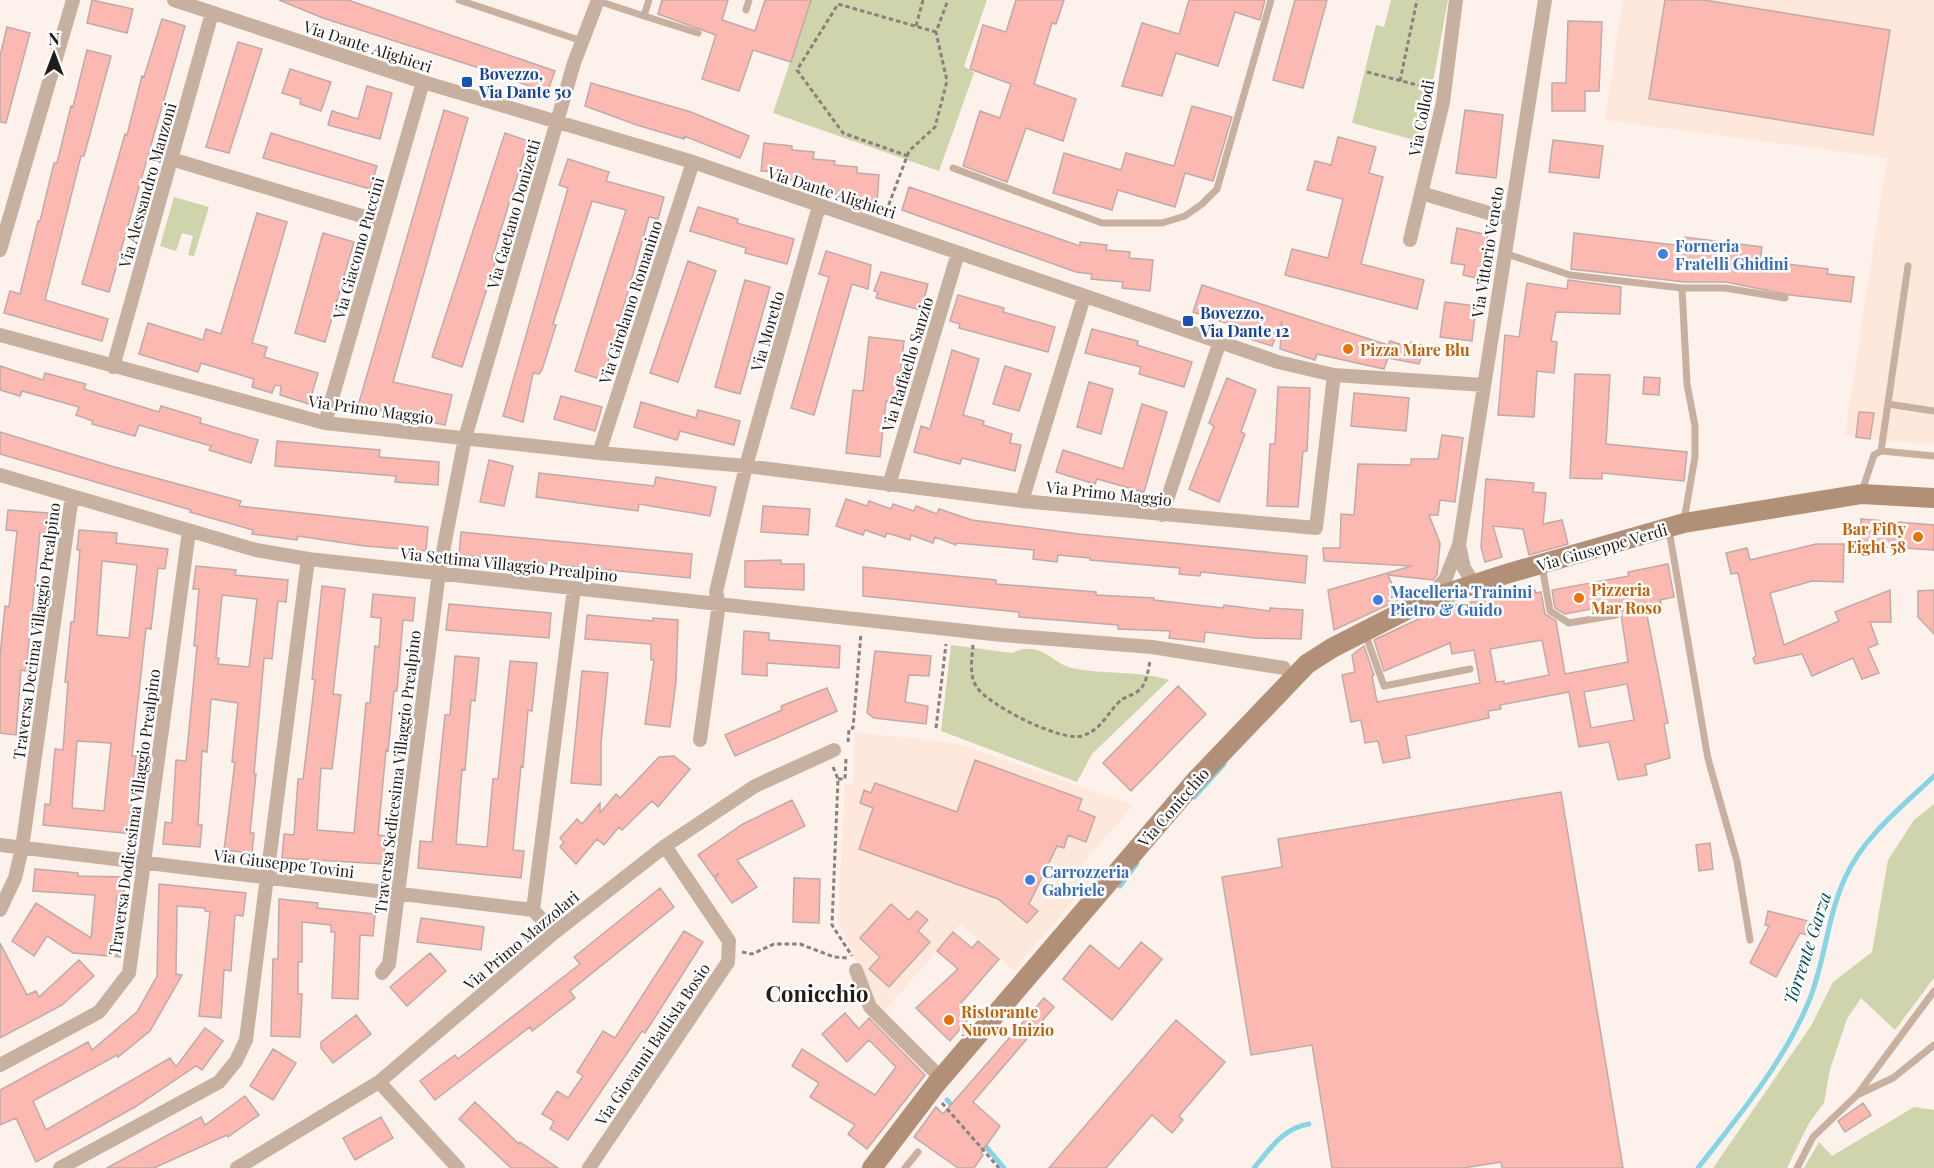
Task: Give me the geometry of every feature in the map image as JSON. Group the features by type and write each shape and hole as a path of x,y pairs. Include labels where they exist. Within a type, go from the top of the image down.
{"main road":[{"name":"Via Giuseppe Verdi","path":"1289,673 1363,630 1426,600 1676,525 1862,494 1934,498"},
{"name":"Via Conicchio","path":"872,1168 936,1084 1289,673"}],"street":[{"path":"0,250 73,0"},
{"name":"Via Dante Alighieri","path":"174,0 423,82 693,162 1278,362 1334,375 1484,385"},
{"name":"Via Gaetano Donizetti","path":"440,572 465,438 557,122 598,0"},
{"name":"Via Collodi","path":"1410,240 1443,102 1456,0"},
{"name":"Via Vittorio Veneto","path":"1426,600 1445,580 1460,545 1509,219 1545,0"},
{"name":"Via Alessandro Manzoni","path":"113,367 212,12"},
{"name":"Via Giacomo Puccini","path":"325,423 423,82"},
{"path":"171,159 382,222"},
{"name":"Via Girolamo Romanino","path":"599,453 693,162"},
{"path":"1421,193 1509,219"},
{"name":"Via Moretto","path":"746,466 819,206"},
{"name":"Via Raffaello Sanzio","path":"889,485 958,253"},
{"path":"1022,501 1083,297"},
{"name":"Via Primo Maggio","path":"0,335 325,423 599,453 746,466 1022,501 1316,528 1334,375"},
{"path":"1162,515 1220,341"},
{"path":"700,740 719,603 716,592 746,466"},
{"name":"Via Settima Villaggio Prealpino","path":"0,475 256,550 308,559 974,631 1152,647"},
{"name":"Traversa Decima Villaggio Prealpino","path":"0,910 15,878 22,848 72,496"},
{"name":"Traversa Dodicesima Villaggio Prealpino","path":"0,1065 99,1012 129,973 189,531"},
{"name":"Via Vittorio Veneto","path":"1460,545 1464,568 1474,584"},
{"path":"60,1168 219,1082 236,1061 246,1040 308,559"},
{"name":"Traversa Sedicesima Villaggio Prealpino","path":"382,973 389,964 440,572"},
{"path":"554,933 532,910 574,588"},
{"path":"1152,647 1289,673"},
{"name":"Via Primo Mazzolari","path":"237,1168 379,1082 554,933 665,846 755,786 834,750"},
{"name":"Via Giuseppe Tovini","path":"0,845 532,910"},
{"path":"665,846 729,941 728,950"},
{"name":"Via Giovanni Battista Bosio","path":"589,1168 728,962 728,950"},
{"path":"856,970 870,1007 936,1084"},
{"path":"379,1082 458,1168"}],"lane":[{"path":"459,0 582,42"},
{"path":"598,0 698,33"},
{"path":"644,16 650,0"},
{"path":"746,10 750,0"},
{"path":"953,168 1102,223 1162,223 1185,216 1217,189 1271,0"},
{"path":"1504,253 1570,275 1682,288 1725,288 1785,298"},
{"path":"1862,494 1870,461 1881,451 1908,266"},
{"path":"1682,288 1687,384 1695,426 1695,458 1676,525 1708,759 1737,861 1750,940"},
{"path":"1888,404 1934,411"},
{"path":"1881,451 1934,456"},
{"path":"1542,564 1550,611 1569,623 1616,615"},
{"path":"1363,630 1384,686 1470,669"},
{"path":"1797,1168 1814,1137 1857,1095 1934,991"},
{"path":"1857,1095 1893,1078 1934,1045"},
{"path":"905,1168 918,1152"}],"path":[{"path":"916,26 923,0"},
{"path":"882,226 908,156 935,127 947,81 936,32 948,0"},
{"path":"1400,81 1417,0"},
{"path":"908,156 843,133 797,70 838,3 936,32"},
{"path":"1367,72 1431,89"},
{"path":"728,950 752,954 774,944 800,944 834,957 853,958 832,925 838,779 845,779 849,729 853,728 862,619"},
{"path":"936,728 947,628"},
{"path":"974,631 972,673 976,687 997,704 1023,718 1071,738 1082,736 1102,726 1117,704 1143,686 1152,647"},
{"path":"936,1084 999,1168"}],"shaded area":[{"path":"1623,0 1934,0 1934,445 1870,439 1874,414 1860,412 1856,437 1845,435 1887,158 1605,120"},
{"path":"854,732 956,743 1133,805 1081,866 1096,874 1014,970 960,924 882,1014 871,998 838,919 845,784 853,784"}],"green space":[{"path":"811,0 987,0 964,66 974,73 939,171 773,113"},
{"path":"1391,0 1448,0 1422,142 1352,123 1376,25 1384,27"},
{"path":"174,197 209,207 194,256 188,255 193,236 182,233 176,251 160,246"},
{"path":"951,645 1012,653 1022,649 1038,650 1072,668 1145,675 1169,680 1092,754 1077,782 941,731"},
{"path":"1934,804 1934,978 1895,1030 1861,998 1847,1019 1830,1069 1824,1103 1809,1123 1787,1168 1713,1168 1811,1026 1833,982 1872,952 1888,860 1914,820"},
{"path":"1914,1107 1934,1110 1934,1168 1804,1168 1819,1142 1832,1156"}],"building":[{"path":"92,0 133,9 127,33 87,23"},
{"path":"279,0 348,0 555,71 547,93 495,73 323,18"},
{"path":"662,0 728,0 722,20 755,31 765,0 811,0 791,62 753,50 739,91 702,79 716,35 658,14"},
{"path":"1016,0 1064,0 1056,24 1052,23 1034,84 1076,99 1063,141 1026,128 1007,182 963,166 980,111 1000,118 1011,84 970,69 983,25 1006,32"},
{"path":"1189,0 1265,0 1260,20 1235,12 1218,66 1176,53 1162,96 1122,86 1142,23 1179,34"},
{"path":"1295,0 1327,0 1303,88 1273,80"},
{"path":"1665,0 1704,0 1890,30 1873,135 1649,99"},
{"path":"162,19 185,26 109,292 82,284 125,134 127,135 142,76 144,77"},
{"path":"1568,21 1602,22 1599,91 1585,91 1585,111 1552,111 1552,83 1566,83"},
{"path":"7,27 30,33 6,123 0,122 0,56"},
{"path":"238,42 262,49 229,153 206,147"},
{"path":"87,50 111,56 84,156 81,156 45,300 108,319 102,341 4,313 10,291 20,294 38,221 40,221 54,163 57,163"},
{"path":"290,69 331,82 321,111 300,104 301,99 282,93"},
{"path":"591,83 691,112 749,136 740,158 684,136 684,139 637,125 585,106"},
{"path":"367,86 392,93 380,139 328,125 332,111 358,119"},
{"path":"1192,106 1232,117 1213,181 1185,173 1175,207 1118,190 1112,210 1053,193 1064,153 1121,170 1126,153 1174,166"},
{"path":"444,110 468,118 393,382 452,395 445,425 358,406"},
{"path":"1465,110 1503,115 1496,178 1456,173"},
{"path":"271,133 377,166 370,189 263,158"},
{"path":"505,133 528,141 492,259 496,260 462,367 432,357"},
{"path":"1338,137 1376,147 1369,173 1383,177 1361,264 1424,280 1417,309 1285,275 1292,249 1328,258 1343,199 1307,190 1315,161 1331,165"},
{"path":"1553,140 1603,146 1599,178 1549,172"},
{"path":"764,143 792,146 792,150 814,152 813,159 835,161 834,165 857,167 857,173 879,175 877,202 852,200 853,195 828,193 829,187 807,185 808,181 784,179 785,173 761,171"},
{"path":"568,159 609,172 606,181 664,197 658,219 649,217 603,380 575,371 626,210 592,201 553,324 556,325 542,370 539,374 533,373 523,422 503,416 568,188 559,185"},
{"path":"909,187 1080,246 1080,242 1107,245 1106,250 1130,252 1129,258 1153,260 1150,291 1122,288 1123,282 1091,279 1092,274 1076,272 902,210"},
{"path":"698,207 738,219 737,223 794,239 787,264 745,253 746,248 690,231"},
{"path":"257,213 287,222 252,343 267,347 264,357 318,373 309,404 280,395 281,386 275,385 272,393 252,387 254,379 201,363 198,372 139,354 148,323 203,340 206,329 221,334"},
{"path":"1457,228 1488,235 1480,279 1463,275 1465,265 1451,263"},
{"path":"323,233 354,242 325,342 295,333"},
{"path":"1574,233 1683,246 1684,237 1762,247 1760,261 1828,269 1827,274 1854,277 1851,302 1790,295 1726,282 1685,282 1571,269"},
{"path":"826,251 871,265 868,289 852,284 814,415 791,408 829,277 819,274"},
{"path":"688,261 716,271 678,382 650,373"},
{"path":"881,272 928,284 921,310 876,298 878,292 874,291"},
{"path":"745,280 770,287 740,394 715,387"},
{"path":"1568,280 1621,287 1620,314 1556,312 1551,341 1557,342 1554,373 1537,371 1534,417 1498,415 1505,335 1519,337 1527,283 1567,289"},
{"path":"1202,285 1388,345 1390,341 1409,347 1411,342 1425,346 1419,364 1388,358 1384,369 1317,354 1315,360 1280,349 1282,321 1272,346 1238,335 1241,328 1193,312"},
{"path":"958,295 1004,308 1003,312 1055,327 1048,352 959,328 960,324 950,321"},
{"path":"1445,302 1476,306 1472,341 1440,337"},
{"path":"1092,329 1138,341 1137,345 1192,362 1184,387 1139,374 1141,367 1085,353"},
{"path":"869,337 904,341 897,403 886,401 880,457 846,453 853,390 863,391"},
{"path":"952,350 979,359 963,415 984,421 983,425 1012,434 1010,443 1021,445 1015,471 962,458 960,464 914,452 921,426 930,429"},
{"path":"0,366 43,380 45,373 86,384 84,389 159,412 161,406 201,418 200,423 258,440 251,463 209,450 211,446 139,425 135,436 92,424 93,421 76,415 79,407 22,391 20,396 0,390"},
{"path":"1005,366 1031,374 1019,411 993,404"},
{"path":"1575,374 1610,375 1606,444 1687,452 1684,481 1602,473 1602,479 1570,478"},
{"path":"1644,377 1660,378 1659,395 1643,394"},
{"path":"1227,378 1256,390 1241,432 1245,434 1219,502 1189,489 1214,426 1209,423"},
{"path":"1089,382 1113,389 1101,434 1077,427"},
{"path":"1278,387 1310,388 1307,451 1303,451 1298,507 1267,506 1270,444 1275,444"},
{"path":"1354,393 1409,398 1406,431 1351,426"},
{"path":"561,396 602,407 595,431 554,419"},
{"path":"641,402 696,418 698,410 740,421 734,445 680,431 677,440 634,427"},
{"path":"1142,404 1167,412 1144,492 1097,479 1095,484 1056,472 1063,450 1123,469"},
{"path":"1859,412 1874,413 1870,439 1856,437"},
{"path":"0,432 111,466 241,501 239,506 428,527 426,551 365,546 298,536 297,540 252,534 253,530 190,512 191,510 0,454"},
{"path":"1442,435 1463,438 1455,502 1440,500 1438,515 1429,515 1440,543 1437,575 1433,580 1388,575 1399,600 1334,630 1328,590 1412,566 1324,561 1323,548 1340,548 1341,514 1354,515 1358,464 1411,465 1411,459 1438,459"},
{"path":"277,441 380,450 379,457 439,462 438,485 395,482 396,476 275,466"},
{"path":"489,460 513,466 504,506 480,502"},
{"path":"539,473 654,486 656,477 716,487 710,516 639,504 638,511 536,497"},
{"path":"1486,479 1534,483 1533,492 1546,493 1543,524 1562,520 1568,544 1529,555 1523,529 1493,526 1502,557 1485,562 1481,547"},
{"path":"846,499 867,506 869,501 891,509 893,504 914,511 916,506 937,514 939,509 972,520 1079,534 1307,556 1305,583 1201,572 1200,576 1179,574 1180,568 1058,555 1057,562 1033,559 1034,550 956,543 956,545 935,537 933,543 911,535 910,540 887,533 885,537 865,530 863,535 836,526"},
{"path":"763,506 810,509 808,535 761,532"},
{"path":"8,510 48,513 46,533 40,533 26,671 21,670 16,735 0,733 0,656 5,606 9,607 17,531 6,530"},
{"path":"1861,519 1934,525 1934,550 1859,545"},
{"path":"79,530 117,533 116,543 168,549 165,569 158,568 151,629 146,628 132,756 136,756 130,814 135,815 133,834 43,825 45,804 50,805 55,749 63,750 68,682 65,682 71,622 74,622 80,550 77,550","holes":["102,561 137,565 129,638 97,635","77,741 111,743 104,811 72,808"]},
{"path":"461,532 692,554 690,578 459,555"},
{"path":"1816,544 1844,544 1843,582 1812,581 1770,593 1784,645 1839,621 1835,612 1890,590 1891,622 1870,622 1878,644 1868,648 1879,673 1862,679 1853,658 1812,676 1802,654 1755,664 1753,658 1756,656 1738,573 1731,574 1726,553 1747,548 1750,560"},
{"path":"781,560 781,564 804,564 804,590 745,587 745,561"},
{"path":"1668,564 1674,597 1660,600 1662,607 1646,610 1668,723 1664,724 1670,758 1645,765 1647,775 1618,780 1609,742 1579,747 1569,692 1500,705 1501,709 1488,711 1489,718 1406,736 1410,758 1383,763 1378,741 1365,743 1361,720 1351,722 1342,675 1355,672 1352,655 1364,646 1374,675 1372,676 1377,702 1480,683 1474,650 1452,654 1450,643 1384,671 1374,640 1444,607 1535,590 1536,593 1541,592 1545,614 1556,621 1565,674 1628,662 1621,614 1617,604 1565,614 1555,608 1552,590 1629,576 1628,572","holes":["1542,640 1549,675 1504,684 1504,681 1496,682 1490,649","1627,684 1634,720 1591,728 1584,692"]},
{"path":"196,566 236,570 235,575 288,580 286,602 278,601 272,659 264,658 250,833 254,833 252,853 224,850 235,762 232,762 238,703 211,699 207,752 202,751 198,825 202,825 200,847 163,844 165,822 172,823 176,760 186,761 197,646 194,646 199,589 193,589","holes":["222,595 257,599 249,667 218,664 219,658 216,658"]},
{"path":"863,567 996,580 996,584 1096,592 1096,595 1154,598 1154,600 1223,608 1224,605 1270,611 1270,608 1303,610 1301,639 1254,638 1205,632 1204,642 1169,638 1170,631 1118,629 1118,625 1019,617 1019,612 863,596"},
{"path":"322,586 345,589 333,694 341,695 332,769 321,768 317,830 354,833 366,703 370,703 375,646 379,647 381,618 371,617 373,594 415,598 413,621 403,620 397,691 394,691 388,751 386,750 378,835 386,836 383,864 282,858 284,834 294,835 298,779 303,779 315,680 312,679"},
{"path":"1934,590 1934,634 1918,617 1918,591"},
{"path":"449,604 551,613 549,638 446,630"},
{"path":"587,615 653,621 653,618 678,620 676,682 670,727 645,724 654,660 651,660 651,644 585,639"},
{"path":"744,631 769,633 769,640 840,646 839,668 767,663 767,676 742,674"},
{"path":"875,651 931,656 929,676 909,675 905,702 928,706 926,724 874,718 867,713"},
{"path":"455,656 479,658 475,701 471,700 465,770 462,769 456,844 487,847 493,779 498,779 510,661 537,663 532,711 528,710 513,850 524,851 521,878 418,868 420,841 432,842 445,715 450,715"},
{"path":"582,671 608,673 601,743 601,785 571,783"},
{"path":"1178,686 1206,714 1131,791 1103,763"},
{"path":"827,688 837,711 735,756 725,735 782,710 781,706"},
{"path":"674,756 690,769 658,807 652,801 622,830 619,827 604,845 597,839 576,864 560,847 564,842 560,838 577,819 582,824 600,803 600,813 616,794 620,798 659,757"},
{"path":"975,760 1082,799 1078,810 1095,817 1086,842 1068,835 1064,848 1057,846 1029,904 1038,911 1027,923 998,899 859,849 873,808 860,803 864,790 871,793 875,783 957,812"},
{"path":"1561,792 1623,1168 1502,1168 1501,1162 1463,1168 1332,1168 1312,1045 1251,1055 1222,877 1282,867 1278,839"},
{"path":"792,800 805,826 737,860 757,887 732,903 715,879 719,873 714,877 698,855 743,824"},
{"path":"1710,843 1713,869 1699,871 1696,845"},
{"path":"35,869 78,873 78,876 125,877 124,896 117,896 112,952 121,957 73,953 47,936 34,956 12,941 36,903 91,938 95,895 33,891"},
{"path":"794,878 820,879 819,923 793,922"},
{"path":"159,884 246,893 243,916 235,915 231,971 224,970 221,1018 199,1016 210,912 205,911 205,908 177,906 176,974 182,975 150,1031 118,1057 117,1055 33,1101 46,1130 170,1058 176,1067 205,1028 223,1041 202,1070 196,1066 135,1107 36,1162 16,1118 0,1125 0,1090 88,1042 92,1050 137,1012 157,976"},
{"path":"660,888 674,907 570,991 575,998 532,1031 530,1027 435,1100 420,1081 455,1055 458,1059 580,964 574,957"},
{"path":"279,899 318,903 317,908 375,914 373,936 360,935 358,999 332,998 335,932 331,932 331,925 302,922 302,962 298,962 298,994 302,994 300,1037 271,1036 273,959 278,959"},
{"path":"891,904 909,920 917,911 928,920 918,931 930,942 889,987 869,969 880,957 860,938"},
{"path":"1768,911 1820,924 1816,937 1800,933 1776,977 1750,963 1769,926 1765,925"},
{"path":"421,918 484,927 481,950 417,942"},
{"path":"684,931 703,942 645,1033 642,1031 568,1140 550,1129 554,1121 542,1114 557,1091 568,1098 583,1076 577,1072 603,1031 615,1038"},
{"path":"953,932 972,948 978,941 999,959 961,1003 972,1015 950,1041 916,1008 958,969 937,951"},
{"path":"1141,942 1162,959 1112,1020 1063,979 1090,945 1119,969"},
{"path":"0,943 27,995 36,991 39,997 79,960 94,976 62,1005 0,1038"},
{"path":"430,953 446,971 407,1006 390,987"},
{"path":"1044,998 1054,1007 973,1102 1000,1126 981,1153 983,1155 974,1168 958,1168 914,1137 936,1107 943,1114"},
{"path":"845,1013 859,1029 869,1018 925,1075 867,1149 848,1134 855,1125 810,1097 819,1083 792,1066 802,1049 875,1095 896,1067 869,1040 847,1062 822,1034"},
{"path":"356,1015 371,1034 333,1063 321,1048 321,1042"},
{"path":"1176,1020 1225,1062 1179,1116 1183,1120 1172,1133 1152,1115 1106,1168 1049,1168"},
{"path":"273,1049 296,1063 273,1100 250,1086"},
{"path":"245,1096 259,1115 228,1137 227,1135 154,1168 107,1168 201,1117 205,1125"},
{"path":"475,1102 519,1144 520,1142 558,1168 511,1168 459,1119"},
{"path":"1863,1103 1871,1115 1845,1132 1838,1121"},
{"path":"381,1117 393,1138 355,1160 343,1138"}],"waterway":[{"path":"1194,797 1224,764"},
{"name":"Torrente Garza","path":"1698,1168 1759,1088 1799,1024 1819,971 1839,893 1853,863 1884,823 1934,776"},
{"path":"1120,886 1137,863"},
{"path":"947,1100 956,1110"},
{"name":"Torrente Garza","path":"1254,1168 1284,1135 1309,1124"},
{"path":"983,1143 1004,1168"}],"place":[{"name":"Bovezzo, Via Dante 50","path":"467,82"},
{"name":"Forneria Fratelli Ghidini","path":"1663,254"},
{"name":"Bovezzo, Via Dante 12","path":"1188,321"},
{"name":"Pizza Mare Blu","path":"1348,349"},
{"name":"Bar Fifty Eight 58","path":"1918,537"},
{"name":"Pizzeria Mar Roso","path":"1579,598"},
{"name":"Macelleria Trainini Pietro & Guido","path":"1378,600"},
{"name":"Carrozzeria Gabriele","path":"1030,880"},
{"name":"Ristorante Nuovo Inizio","path":"949,1020"}],"district":[{"name":"Conicchio","path":"817,993"}]}
